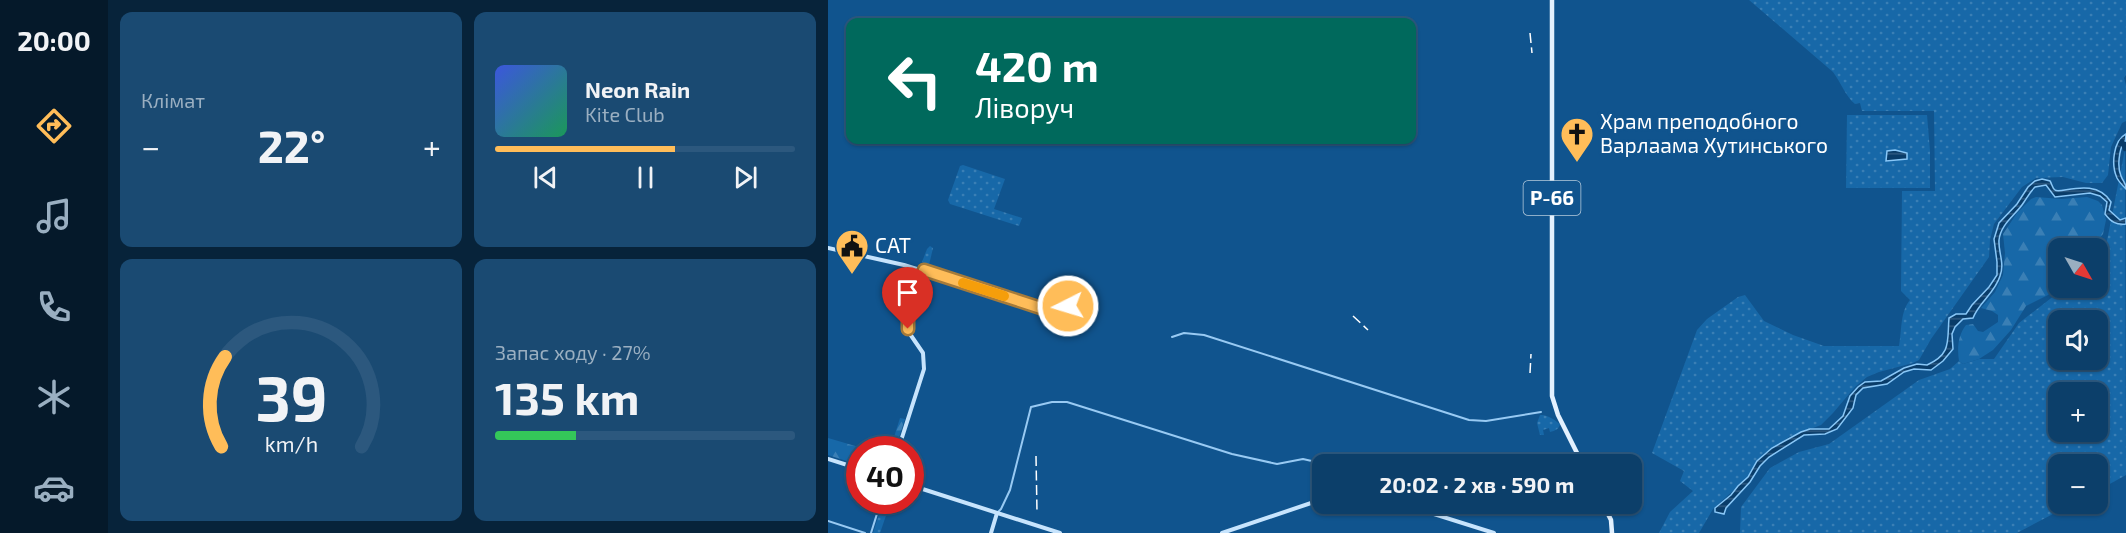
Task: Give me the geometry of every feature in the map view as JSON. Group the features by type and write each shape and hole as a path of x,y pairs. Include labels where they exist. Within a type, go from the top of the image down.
{"main road":[{"name":"Р-66","path":"1552,0 1552,396 1558,415 1578,454"},
{"path":"1608,514 1612,533"}],"street":[{"path":"828,248 924,270 1047,310 1054,310 1061,305 1068,306 1072,310 1072,318 1066,323 1059,323 1053,317 1054,310"},
{"path":"902,436 924,369 923,352 910,333 908,324 924,270"},
{"path":"1172,337 1184,333 1204,335 1469,420 1486,421 1541,412"},
{"path":"991,533 997,513 1010,490 1031,406 1067,402 1232,454 1277,464 1303,459 1312,461"},
{"path":"828,459 846,465"},
{"path":"924,490 1060,533"},
{"path":"1222,533 1312,503"},
{"path":"871,533 877,514"},
{"path":"1434,514 1494,533"},
{"path":"828,521 865,533"}],"green space":[{"path":"1749,0 2126,0 2126,75 2124,78 2126,121 2122,123 2111,147 2108,175 2102,183 2086,183 2063,177 2036,178 2022,187 1994,224 1989,257 1931,339 1919,360 1867,377 1821,425 1789,437 1763,454 1748,477 1713,509 1699,533 1659,533 1670,512 1693,491 1680,481 1684,471 1652,453 1697,330 1707,319 1738,297 1745,295 1764,321 1824,346 1899,346 1903,316 1910,300 1901,291 1902,191 1935,191 1934,111 1862,111 1860,103 1855,104 1852,101 1833,72"},
{"path":"1847,115 1927,115 1930,188 1846,188"},
{"path":"2125,149 2126,475 2108,485 2108,454 2048,454 2048,514 2053,514 2017,533 1740,533 1741,507 1770,468 1799,452 1829,444 1919,380 1950,369 1959,361 1963,364 1979,359 1994,359 2019,323 2051,298 2108,298 2108,238"},
{"path":"960,166 1005,179 994,209 1022,218 1019,226 950,204 948,200"},
{"path":"2036,197 2061,199 2087,197 2098,201 2102,205 2106,220 2103,234 2100,238 2048,238 2048,295 2026,306 2011,330 1993,350 1979,359 1963,364 1959,361 1958,347 1961,333 1966,325 1973,324 1978,331 1983,332 1998,322 1998,315 1981,308 1995,292 2003,275 2005,253 2003,234 2017,213"},
{"path":"930,246 933,248 929,265 926,266 922,262"},
{"path":"1063,306 1071,314 1063,322 1055,314"},
{"path":"1540,415 1553,419 1560,424 1559,427 1550,432 1549,428 1543,430 1544,435 1540,435 1537,423"},
{"path":"900,418 905,419 900,436 894,436"},
{"path":"828,438 846,443 846,461 828,455"},
{"path":"879,514 887,514 880,533 873,533"}],"shaded area":[{"path":"2126,134 2125,149 2124,142 2119,163 2126,189 2115,173 2114,154 2118,142"},
{"path":"1887,151 1907,153 1907,159 1886,161"},
{"path":"2042,179 2050,181 2054,189 2058,191 2087,188 2104,194 2111,202 2109,210 2120,220 2126,218 2126,224 2117,223 2107,217 2105,214 2107,202 2100,196 2090,193 2055,197 2046,185 2035,187 2000,234 2002,267 1998,282 1973,318 1963,319 1955,327 1952,334 1953,349 1943,361 1931,370 1914,369 1904,372 1887,384 1863,388 1856,395 1853,408 1837,429 1825,434 1804,435 1769,457 1726,508 1724,514 1715,512 1715,508 1731,495 1748,477 1757,461 1772,448 1810,429 1829,429 1843,416 1850,396 1865,382 1881,381 1904,368 1917,364 1927,365 1941,356 1947,346 1949,318 1956,314 1966,314 1997,275 1994,239 1999,223 2017,204 2028,187"}],"waterway":[{"path":"2121,144 2122,141 2125,149 2126,144"}],"railway":[{"path":"1530,33 1532,53"},
{"path":"1353,316 1368,330"},
{"path":"1530,373 1531,354"},
{"path":"1036,456 1037,512"}],"slow traffic":[{"path":"963,283 1004,296"}],"place":[{"name":"Храм преподобного Варлаама Хутинського","path":"1577,163"},
{"name":"CAT","path":"852,275"}],"route":[{"path":"908,329 908,319 924,270 1053,312 1058,306 1064,304 1068,306"}]}
